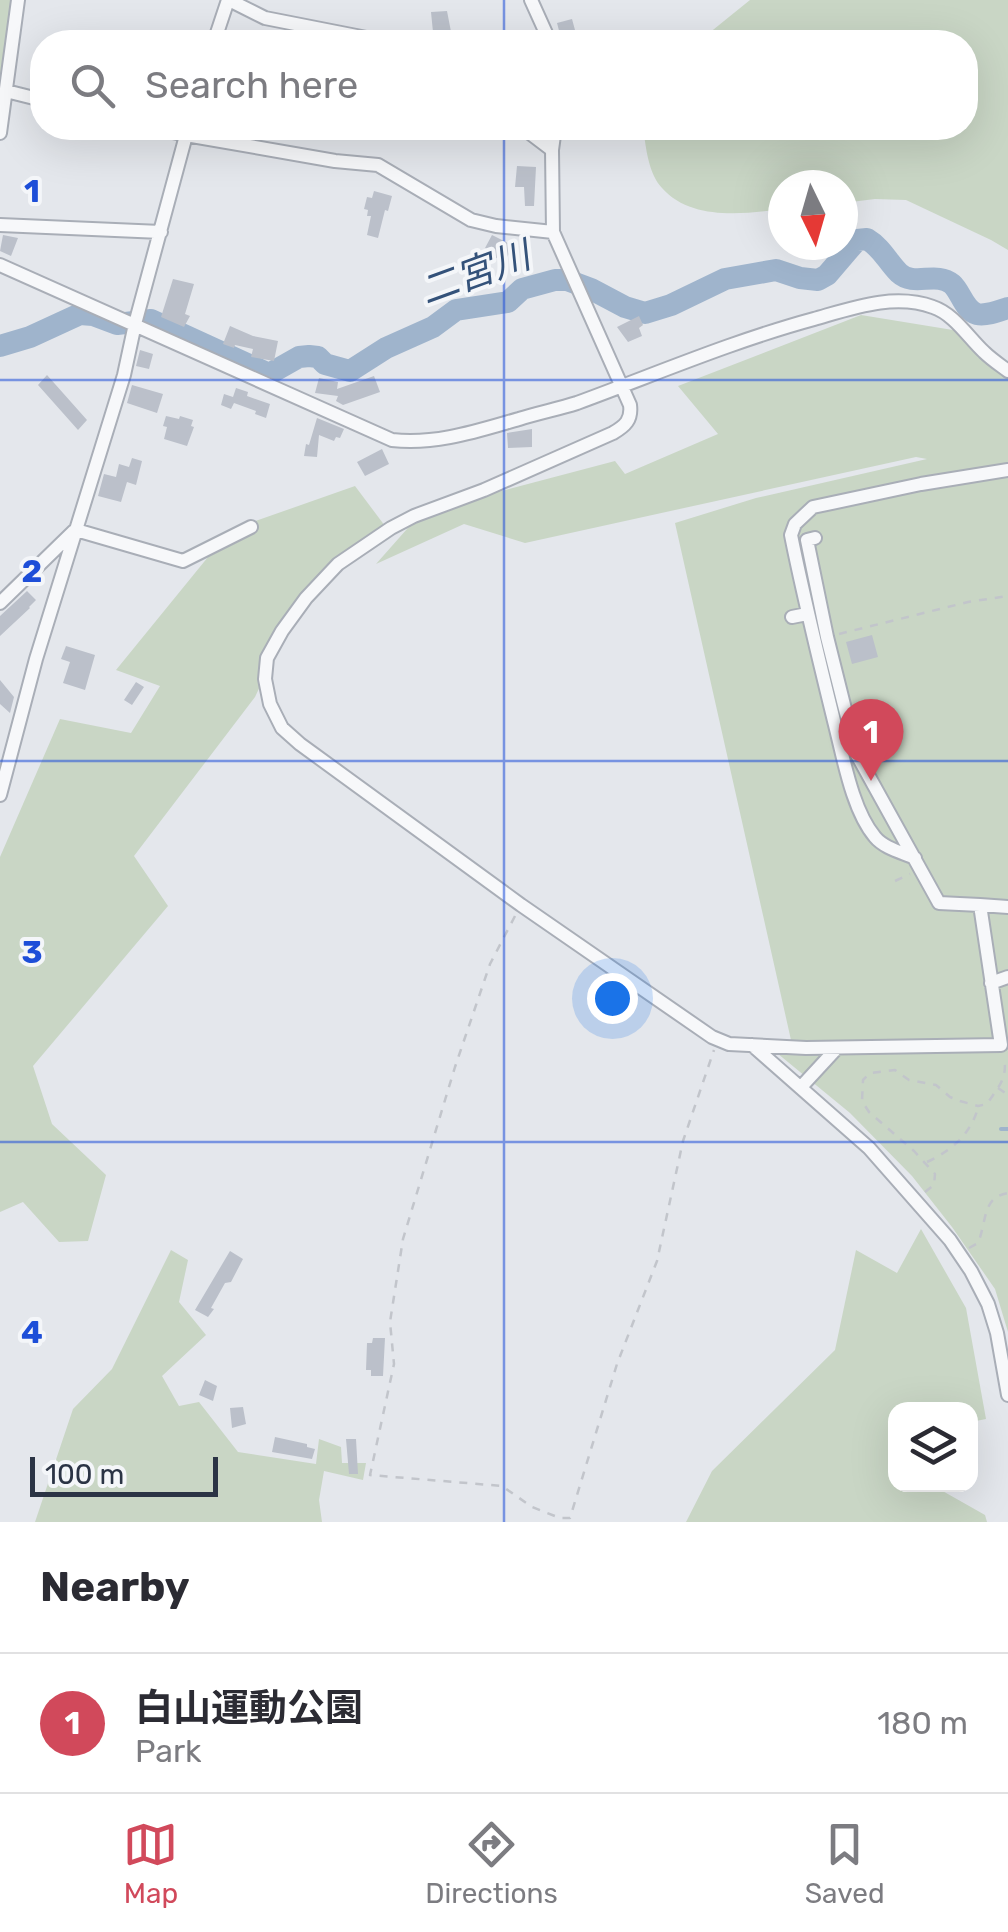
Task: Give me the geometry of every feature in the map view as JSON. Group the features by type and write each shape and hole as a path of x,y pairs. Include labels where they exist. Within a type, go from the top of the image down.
{"street":[{"path":"0,133 18,0"},
{"path":"218,30 228,0 264,18 326,30"},
{"path":"531,0 545,30"},
{"path":"6,91 30,97"},
{"path":"0,795 36,660 124,375 185,140"},
{"path":"232,140 353,164 378,165 471,220 553,232"},
{"path":"539,140 552,150"},
{"path":"553,140 553,232 630,405 631,416 621,428 391,528 338,564 282,630 268,658 264,679 282,728 520,905 660,1003 729,1044 836,1048 1005,1044 991,983 980,904"},
{"path":"0,225 161,232"},
{"path":"0,265 392,440 433,441 573,404 801,322 901,300 939,308 986,355 1008,370"},
{"path":"915,858 884,845 862,814 848,775 807,614 791,534 795,524 813,507 1008,470"},
{"path":"76,530 183,561 251,526"},
{"path":"0,603 76,530"},
{"path":"815,538 808,540 856,753 938,902 1008,907"},
{"path":"792,618 807,614"},
{"path":"991,983 1008,977"},
{"path":"752,1046 869,1148 950,1240 988,1304 1008,1395"},
{"path":"801,1087 836,1048"}],"path":[{"path":"827,637 1008,596"},
{"path":"520,905 490,964 404,1238 390,1322 394,1364 370,1475 502,1486 532,1508 570,1518 617,1364 657,1261 682,1141 718,1040"},
{"path":"927,1190 934,1185 934,1174 869,1112 862,1101 863,1080 870,1074 895,1070 909,1080 936,1085 950,1097 978,1106 987,1104 1007,1072 1005,1044"},
{"path":"998,1088 1008,1096"},
{"path":"925,1163 946,1153 962,1138 978,1106"},
{"path":"960,1254 978,1243 990,1200 1008,1192"}],"green space":[{"path":"0,0 15,0 0,100"},
{"path":"750,0 1008,0 1008,250 906,200 858,201 858,170 768,170 768,210 735,213 688,206 674,199 657,182 645,140 978,140 978,30 713,30"},
{"path":"861,315 959,331 1008,366 1008,1332 995,1289 912,1176 850,1113 761,1040 791,1040 675,523 756,498 927,459 916,457 525,543 464,524 376,564 422,512 615,461 625,474 718,434 678,386"},
{"path":"355,486 385,526 299,604 255,697 134,856 168,906 33,1066 52,1124 106,1175 88,1241 59,1242 23,1202 0,1212 0,857 60,719 131,733 160,686 116,670 230,530"},
{"path":"921,1229 966,1308 986,1419 978,1421 978,1402 888,1402 888,1492 944,1492 985,1515 987,1522 686,1522 712,1471 835,1350 856,1250 897,1273"},
{"path":"171,1250 188,1260 179,1302 206,1335 162,1376 179,1406 199,1402 238,1452 316,1464 319,1439 341,1447 342,1463 366,1463 363,1480 324,1471 319,1500 322,1522 35,1522 73,1409 112,1369"}],"building":[{"path":"447,11 451,30 433,30 431,12"},
{"path":"572,19 575,30 559,30 557,23"},
{"path":"517,166 536,167 534,206 525,206 524,187 515,187"},
{"path":"374,191 392,196 378,238 367,235 371,216 364,209 367,197 372,198"},
{"path":"3,235 18,238 11,256 0,251"},
{"path":"492,235 514,246 504,262 487,253 485,248"},
{"path":"173,279 194,284 185,314 190,316 184,327 161,317"},
{"path":"639,316 642,336 628,342 617,327"},
{"path":"230,326 278,341 274,361 251,357 253,349 223,344"},
{"path":"140,350 153,354 149,369 136,366"},
{"path":"47,375 87,420 78,430 38,385"},
{"path":"374,376 380,392 343,405 336,401 338,396 315,393 319,378 338,382 337,389"},
{"path":"132,385 163,394 157,413 127,403"},
{"path":"236,388 270,404 266,418 234,403 231,409 221,405 224,394 233,397"},
{"path":"166,416 193,420 187,446 164,439"},
{"path":"317,418 344,429 334,441 319,435 317,457 304,456 306,444 309,445"},
{"path":"532,429 532,447 508,448 507,433"},
{"path":"382,449 389,464 365,476 357,462"},
{"path":"132,458 142,461 136,485 127,482 121,502 98,496 104,474 116,477 119,464 129,467"},
{"path":"27,591 36,600 0,636 0,616"},
{"path":"872,635 878,657 852,664 846,642"},
{"path":"66,646 95,655 85,690 63,683 70,662 61,659"},
{"path":"0,680 14,697 10,713 0,704"},
{"path":"136,682 144,687 132,705 124,700"},
{"path":"230,1251 243,1259 231,1282 225,1283 208,1317 195,1310"},
{"path":"373,1338 385,1338 383,1376 371,1376 371,1370 366,1370 367,1343 372,1343"},
{"path":"205,1380 217,1386 213,1401 199,1395"},
{"path":"243,1407 246,1424 232,1428 230,1408"},
{"path":"275,1437 307,1444 315,1449 312,1459 272,1452"},
{"path":"346,1439 356,1439 358,1474 349,1474"}],"waterway":[{"name":"二宮川","path":"0,346 80,314 117,324 151,320 269,374 299,357 309,356 350,371 386,348 433,327 456,310 508,302 522,289 555,280 567,280 645,313 725,279 776,270 818,280 857,240 867,239 905,277 946,280 952,284 977,314 1008,308"},
{"path":"1001,1129 1008,1129"}],"place":[{"name":"白山運動公園","path":"871,781"}]}
